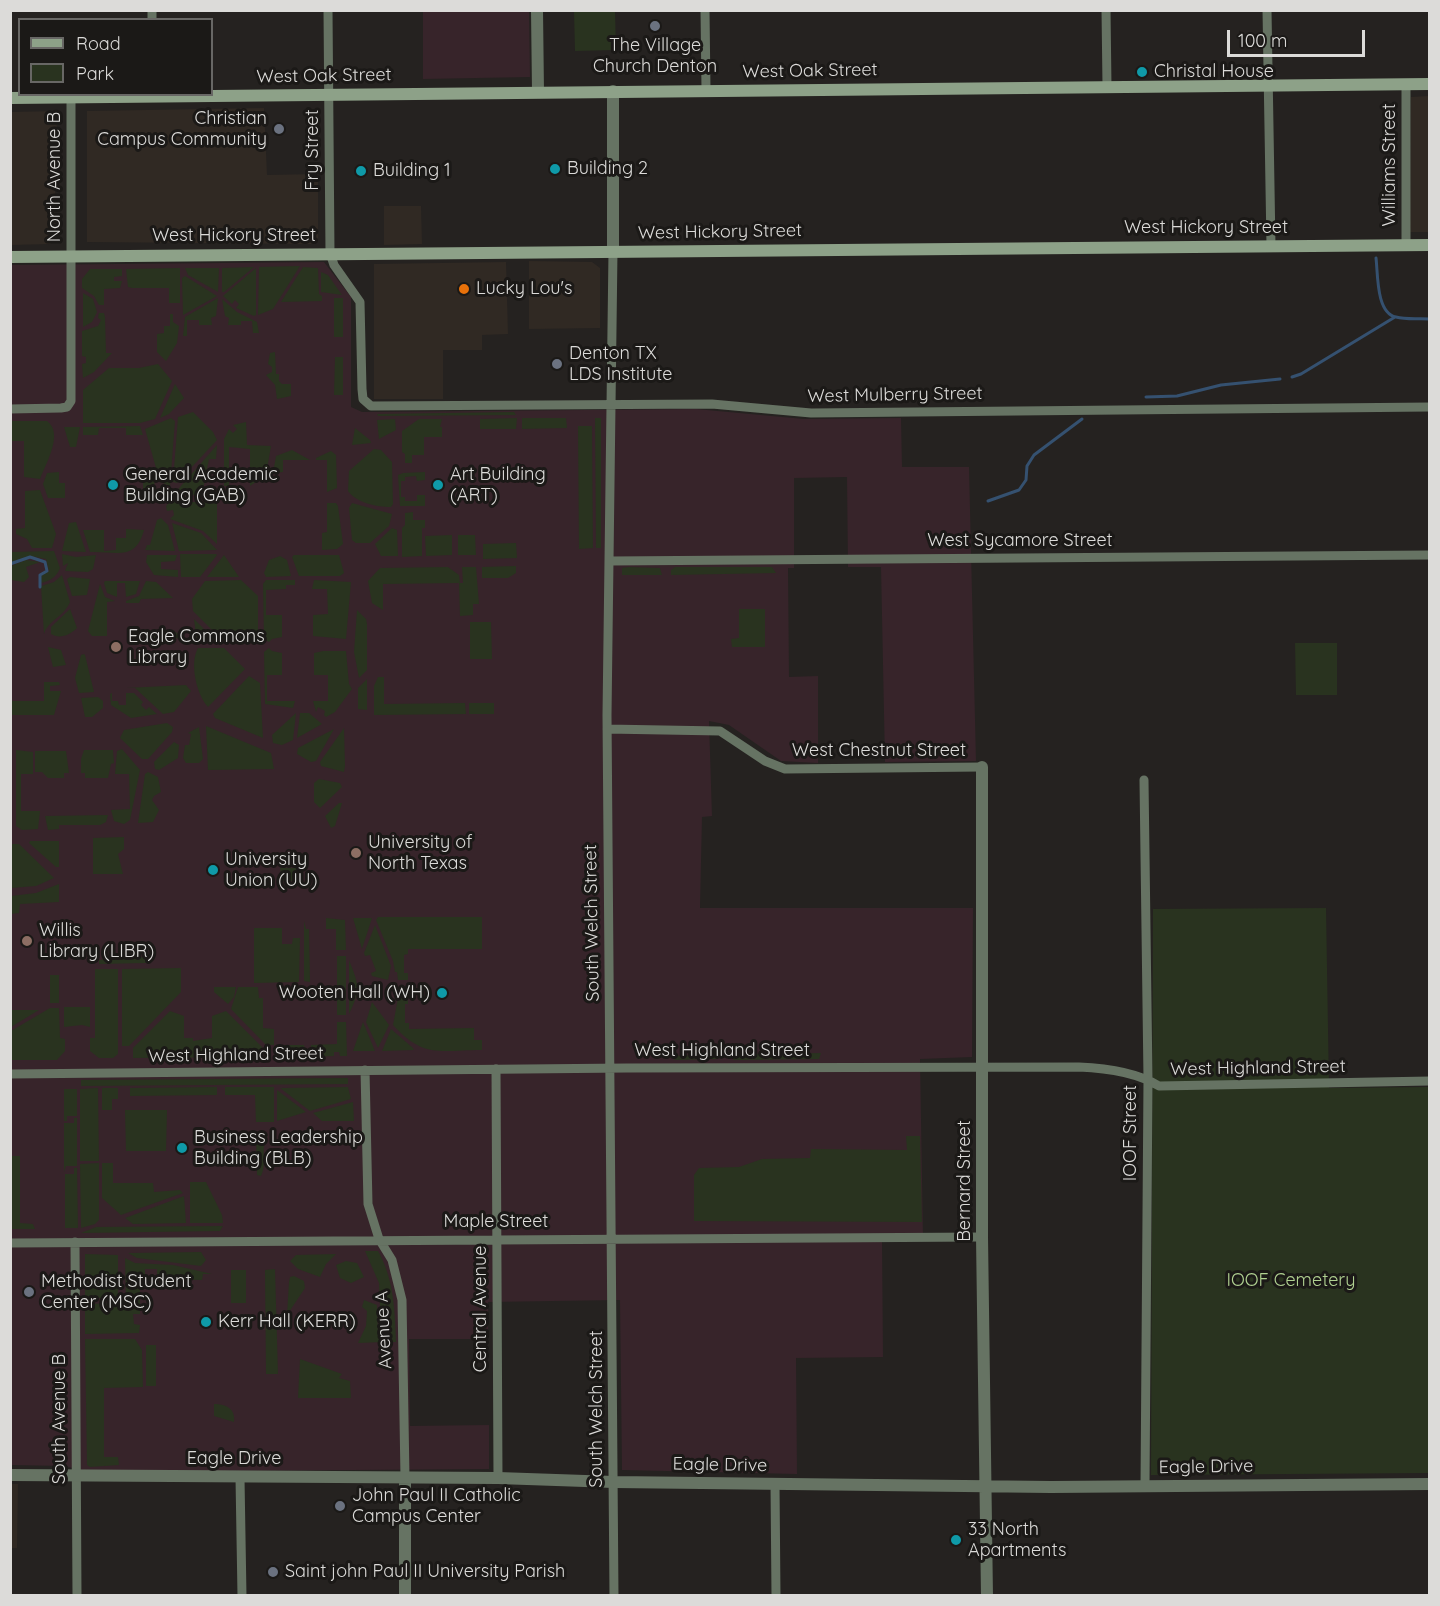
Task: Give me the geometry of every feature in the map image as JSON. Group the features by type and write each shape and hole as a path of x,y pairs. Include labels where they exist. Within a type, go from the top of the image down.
{"main road":[{"name":"West Oak Street","path":"213,95 1430,84"},
{"name":"West Oak Street","path":"10,98 112,96"},
{"name":"West Hickory Street","path":"10,257 1430,245"}],"street":[{"name":"Fry Street","path":"328,10 330,254"},
{"path":"537,10 538,92"},
{"path":"705,10 706,90"},
{"path":"1106,10 1107,86"},
{"path":"1267,10 1271,246"},
{"name":"Williams Street","path":"1406,84 1406,245"},
{"path":"613,91 613,251"},
{"name":"North Avenue B","path":"71,97 72,256"},
{"name":"South Welch Street","path":"613,251 607,729 614,1596"},
{"name":"West Mulberry Street","path":"330,254 334,265 360,302 363,399 375,406 712,404 811,413 991,409 1430,407"},
{"path":"10,409 67,407 71,401 73,387 72,256"},
{"name":"West Sycamore Street","path":"610,561 1430,555"},
{"name":"West Chestnut Street","path":"607,729 720,731 765,761 785,769 982,767"},
{"name":"Bernard Street","path":"982,767 982,1237 987,1596"},
{"name":"IOOF Street","path":"1144,780 1148,1079 1145,1486"},
{"name":"West Highland Street","path":"10,1074 982,1066 1100,1068 1148,1079 1158,1086 1430,1081"},
{"name":"Central Avenue","path":"496,1069 498,1478"},
{"name":"Avenue A","path":"365,1070 368,1204 380,1239 392,1260 402,1300 405,1596"},
{"name":"Maple Street","path":"10,1243 497,1238 982,1237"},
{"name":"South Avenue B","path":"75,1242 77,1596"},
{"name":"Eagle Drive","path":"10,1475 498,1478 614,1482 986,1486 1430,1484"},
{"path":"240,1478 242,1596"},
{"path":"775,1484 776,1596"}],"shaded area":[{"path":"423,11 529,11 530,77 423,79"},
{"path":"1429,96 1429,232 1410,232 1411,97"},
{"path":"264,108 267,175 318,174 318,239 312,244 87,242 87,111"},
{"path":"57,111 54,241 50,244 11,245 11,112"},
{"path":"384,206 421,206 422,244 384,245"},
{"path":"529,261 592,262 600,268 600,328 529,329"},
{"name":"University of North Texas","path":"324,262 351,297 351,407 362,412 696,409 804,419 901,418 902,467 969,467 976,761 885,762 881,567 848,567 847,477 794,478 794,568 788,568 789,677 818,676 818,763 781,761 729,725 709,721 712,816 702,817 700,908 973,908 972,1057 920,1059 923,1238 882,1238 883,1357 796,1358 797,1474 622,1470 620,1300 488,1302 488,1339 409,1339 410,1426 489,1425 489,1469 88,1472 65,1466 11,1465 10,265"},
{"path":"506,262 508,334 482,335 482,350 443,350 443,399 374,399 374,264"},
{"path":"10,1484 18,1484 17,1548 11,1548"}],"green space":[{"path":"574,11 615,11 616,50 575,51"},
{"path":"300,266 273,309 258,315 259,267"},
{"path":"254,267 224,292 222,292 222,268"},
{"path":"303,267 318,268 319,294 322,296 322,301 281,302"},
{"path":"180,268 180,303 169,303 169,288 128,287 126,269"},
{"path":"185,268 219,268 218,292 188,275"},
{"path":"256,268 256,315 254,316 236,308 239,304 235,300 232,304 223,296"},
{"path":"90,269 122,269 122,276 114,277 114,281 122,281 120,288 104,289 104,305 99,305 94,296 82,288 82,279"},
{"path":"321,272 328,275 342,295 321,292"},
{"path":"185,276 217,296 183,315 182,278"},
{"path":"83,293 93,299 97,312 92,322 83,327"},
{"path":"218,298 216,316 211,318 212,325 199,325 199,320 187,320 187,336 183,336 185,317"},
{"path":"334,298 343,298 343,337 334,337"},
{"path":"222,299 237,312 257,322 259,333 253,333 252,321 241,321 241,325 228,325 229,318 225,316"},
{"path":"99,313 104,313 105,317 106,353 112,353 94,372 83,378 82,364 86,363 86,357 82,356 82,331 98,326 101,320 98,318"},
{"path":"170,314 173,314 173,322 179,326 177,343 166,361 157,352 157,334 164,333 164,326 170,326"},
{"path":"275,352 276,374 279,374 279,381 282,384 291,384 291,396 277,399 275,385 266,375 272,372 272,367 268,364 270,353"},
{"path":"335,357 343,357 343,395 334,395"},
{"path":"158,364 172,381 155,419 140,423 83,423 83,390 109,368 139,368"},
{"path":"175,384 184,398 169,414 160,418"},
{"path":"193,412 213,432 217,440 177,483 173,482 178,417"},
{"path":"514,412 516,415 378,416 377,414"},
{"path":"171,418 175,421 170,486 160,482 145,429"},
{"path":"517,418 516,429 480,429 480,419"},
{"path":"522,418 566,418 567,428 522,429"},
{"path":"595,418 601,418 601,548 596,548"},
{"path":"395,419 396,430 379,439 377,420"},
{"path":"419,419 442,419 440,427 442,427 442,437 424,437 424,455 412,455 412,463 405,463 405,454 402,452 402,431"},
{"path":"10,421 47,421 52,426 54,440 52,449 40,479 24,477 24,441 11,441"},
{"path":"246,422 247,445 271,446 266,475 250,486 250,449 229,447 229,486 224,486 224,439 229,429 233,433 237,429 233,425"},
{"path":"140,426 143,435 126,435 126,428 99,428 98,435 83,435 83,427"},
{"path":"578,426 592,426 593,548 579,549"},
{"path":"64,427 80,427 76,447 70,447"},
{"path":"355,428 370,440 371,443 352,445"},
{"path":"217,445 216,459 209,459 202,495 173,495"},
{"path":"374,449 381,450 392,462 393,504 391,507 367,504 356,499 348,491 349,471"},
{"path":"292,450 310,460 283,460 283,472 273,473 276,456"},
{"path":"331,451 336,455 337,488 327,492 327,460 316,460 316,458"},
{"path":"59,472 59,483 65,483 65,498 48,498 43,484 47,473"},
{"path":"425,472 425,480 417,481 416,476 405,477 405,481 401,481 401,497 405,497 405,501 417,501 417,495 425,495 425,506 400,506 398,475"},
{"path":"143,473 155,479 153,497 143,497"},
{"path":"40,490 56,534 52,548 32,548 27,539 16,534 16,529 25,528 25,491"},
{"path":"170,502 217,502 217,544 203,531 170,519 174,515 173,510 167,511 166,506"},
{"path":"327,503 336,503 338,506 343,544 337,549 322,550 322,533 327,532"},
{"path":"352,503 392,514 389,526 370,543 356,543 352,540 349,508"},
{"path":"413,512 413,520 425,520 425,528 422,528 422,556 402,557 402,528 405,525 405,513"},
{"path":"161,518 168,525 175,551 145,550 147,545 150,545 157,520"},
{"path":"76,522 86,552 62,551 69,523"},
{"path":"172,523 201,533 217,550 179,551"},
{"path":"392,528 397,530 398,556 381,556 375,544"},
{"path":"126,529 144,530 136,546 131,550 118,553 90,552 83,530 104,530 104,551 116,550 116,538 126,538"},
{"path":"452,535 452,555 426,556 425,536"},
{"path":"458,535 475,535 476,555 458,555"},
{"path":"516,543 517,558 483,559 483,544"},
{"path":"54,551 60,568 55,577 44,582 40,583 40,576 49,571 46,559 30,556 11,562 11,552"},
{"path":"62,554 76,557 96,555 93,569 88,572 65,571 68,563 63,566"},
{"path":"180,554 217,555 200,577 181,577"},
{"path":"147,555 177,555 175,561 161,562 161,569 178,570 178,577 154,575 146,562"},
{"path":"224,555 239,577 207,577"},
{"path":"294,555 339,555 344,573 340,576 299,576 292,557"},
{"path":"280,556 287,560 291,576 266,577 264,573 269,560"},
{"path":"26,560 40,562 26,567 29,577 24,582 11,580 11,566"},
{"path":"516,566 516,573 508,578 482,578 482,567"},
{"path":"448,567 459,575 460,583 463,583 462,567 476,567 479,604 473,604 473,615 460,616 459,583 383,584 383,610 372,603 368,581 380,568"},
{"path":"675,567 772,567 776,573 671,575 671,570"},
{"path":"622,568 660,568 662,575 622,575"},
{"path":"62,575 70,602 44,634 41,586 54,582"},
{"path":"70,577 90,579 87,595 72,596 67,579"},
{"path":"241,580 258,596 258,635 250,643 225,643 193,611 192,599 205,581"},
{"path":"266,580 295,580 295,585 286,585 286,589 266,590 266,615 282,615 282,637 269,642 264,639 263,584"},
{"path":"314,580 351,582 346,639 313,636 313,615 328,614 327,589 312,589"},
{"path":"105,581 140,581 136,594 126,597 125,583 117,583 117,597 107,593 104,583"},
{"path":"146,581 156,582 173,598 141,599 139,603 126,603 139,596"},
{"path":"100,584 105,597 115,601 107,602 107,636 92,636 88,631"},
{"path":"70,609 77,628 64,636 51,634 51,627"},
{"path":"739,609 765,609 765,647 732,647 731,639 739,638"},
{"path":"357,610 366,619 367,624 367,670 359,678 354,652"},
{"path":"194,619 214,639 213,643 197,642"},
{"path":"470,622 491,622 492,659 470,659"},
{"path":"173,630 183,638 148,639 153,632"},
{"path":"1295,643 1337,643 1337,695 1296,695"},
{"path":"48,647 61,650 66,665 53,667"},
{"path":"198,648 224,648 245,669 208,707 195,679 194,662"},
{"path":"269,648 282,653 282,675 267,675 267,701 295,701 293,708 265,704 264,652"},
{"path":"346,651 349,684 352,689 335,712 326,717 325,711 318,707 316,712 313,701 328,701 328,675 314,675 314,653"},
{"path":"84,654 94,692 79,693 75,678 81,655"},
{"path":"249,676 260,683 263,738 215,718 213,714"},
{"path":"378,677 384,677 384,704 465,703 466,714 374,715 374,686"},
{"path":"367,679 367,710 358,709 358,688"},
{"path":"44,682 59,682 60,685 50,686 50,691 61,691 54,715 11,715 11,701 44,701"},
{"path":"186,685 191,691 174,712 163,714 135,688 126,688"},
{"path":"112,693 112,701 118,701 119,705 126,705 126,693 134,693 143,702 141,705 146,710 149,707 157,714 131,718 111,705 110,694"},
{"path":"98,697 103,701 103,708 92,717 85,717 81,698"},
{"path":"469,703 494,703 494,714 469,714"},
{"path":"296,713 293,740 282,745 273,743 272,735"},
{"path":"300,713 309,713 322,724 297,738"},
{"path":"167,723 173,727 172,732 148,759 142,759 120,738 124,730"},
{"path":"206,726 271,753 274,769 208,770"},
{"path":"199,727 203,759 199,763 186,763 183,758 185,745 189,745 191,734 188,733"},
{"path":"344,728 344,772 321,766 320,762"},
{"path":"334,729 316,761 311,762 297,754 298,748"},
{"path":"174,742 179,745 178,758 159,770 155,769 154,762"},
{"path":"122,749 140,770 130,820 124,824 114,821 111,810 130,809 129,774 115,774 117,751"},
{"path":"16,750 33,752 33,774 21,774 21,811 40,811 38,829 22,830 16,826"},
{"path":"84,750 113,750 114,763 111,764 108,778 85,778 85,773 81,773 81,759"},
{"path":"35,751 66,751 69,773 64,773 64,778 48,778 42,772 35,772"},
{"path":"148,772 158,777 161,792 152,800 159,810 153,822 138,823 145,774"},
{"path":"319,779 340,783 342,787 320,808 314,802 314,783"},
{"path":"339,803 342,803 335,826 331,828 325,816"},
{"path":"108,815 106,822 100,825 59,825 59,829 48,830 45,816"},
{"path":"124,837 124,849 118,854 123,874 93,874 93,838"},
{"path":"30,841 59,841 59,867 56,867 29,843"},
{"path":"11,844 19,844 54,878 36,886 11,888"},
{"path":"280,868 300,868 300,881 283,881"},
{"path":"59,884 59,902 20,904 19,913 11,914 11,896 36,893"},
{"name":"IOOF Cemetery","path":"1326,908 1329,1088 1429,1087 1429,1473 1151,1475 1153,909"},
{"path":"378,917 482,917 482,949 408,949 408,954 404,955 404,973 408,973 408,980 398,980 393,961 376,920"},
{"path":"326,918 345,920 346,950 336,950 336,929 326,929"},
{"path":"353,918 372,918 362,949"},
{"path":"304,921 306,929 309,929 310,982 304,981"},
{"path":"375,925 391,966 388,980 372,976 371,973 376,971 370,955 365,956 364,953"},
{"path":"254,928 282,928 282,944 292,944 293,938 300,938 299,982 254,983"},
{"path":"116,953 140,953 141,957 146,957 146,963 99,964 99,960 108,959 108,956 116,956"},
{"path":"337,956 346,956 346,1015 337,1015"},
{"path":"349,960 355,976 357,993 349,1014"},
{"path":"181,968 181,992 129,1046 122,1046 122,969"},
{"path":"95,969 118,969 118,1054 113,1058 99,1058 90,1051 90,1038 95,1038"},
{"path":"50,975 59,975 59,1003 50,1003"},
{"path":"214,987 236,987 234,997 228,1004 214,992"},
{"path":"238,987 258,987 259,998 263,998 263,1028 274,1029 274,1045 266,1045 231,1009"},
{"path":"398,998 408,998 408,1004 405,1004 405,1023 409,1023 409,1029 474,1028 474,1040 482,1040 482,1050 433,1050 414,1043 393,1025"},
{"path":"372,1002 389,1025 378,1048 366,1022"},
{"path":"64,1007 90,1007 90,1027 82,1025 64,1027"},
{"path":"50,1008 59,1008 60,1038 65,1039 65,1051 57,1060 11,1060 11,1031"},
{"path":"11,1010 39,1010 11,1027"},
{"path":"170,1011 184,1016 184,1038 193,1038 193,1041 212,1038 212,1016 226,1011 262,1047 262,1057 133,1058 133,1048"},
{"path":"337,1022 346,1022 347,1056 340,1056 339,1052 334,1052 334,1056 310,1057 311,1045 337,1044"},
{"path":"363,1022 375,1051 353,1051"},
{"path":"391,1029 413,1048 414,1050 382,1051"},
{"path":"277,1045 304,1045 306,1057 277,1057"},
{"path":"821,1053 819,1059 734,1060 729,1054 760,1054 768,1057 778,1054"},
{"path":"720,1054 717,1059 675,1060 672,1056"},
{"path":"348,1078 348,1084 81,1086 81,1080"},
{"path":"217,1087 217,1095 130,1096 130,1088"},
{"path":"225,1087 274,1087 274,1122 256,1122 255,1095 225,1095"},
{"path":"348,1087 351,1099 310,1111 280,1088"},
{"path":"98,1088 99,1161 80,1161 80,1089"},
{"path":"102,1088 118,1088 118,1099 112,1099 112,1110 102,1110"},
{"path":"64,1089 77,1089 77,1116 67,1116 67,1121 64,1121"},
{"path":"277,1090 306,1112 277,1121"},
{"path":"353,1102 354,1121 322,1121 313,1113"},
{"path":"125,1110 167,1110 166,1151 126,1151"},
{"path":"74,1118 77,1118 77,1166 66,1166 64,1172 64,1123 74,1123"},
{"path":"268,1135 264,1146 264,1166 261,1176 257,1175 256,1136"},
{"path":"906,1136 920,1136 922,1222 694,1221 694,1175 699,1168 739,1167 762,1159 810,1158 811,1149 907,1150"},
{"path":"11,1156 20,1156 20,1223 33,1224 35,1229 11,1229"},
{"path":"99,1163 99,1220 95,1224 81,1228 80,1164"},
{"path":"102,1163 113,1163 113,1183 153,1183 154,1192 180,1190 183,1193 121,1215 102,1198"},
{"path":"74,1168 77,1168 78,1228 65,1228 65,1174 74,1174"},
{"path":"190,1182 206,1182 222,1215 223,1223 190,1223"},
{"path":"184,1196 186,1223 133,1224 125,1218"},
{"path":"223,1226 220,1231 81,1233 96,1227"},
{"path":"365,1251 378,1251 387,1273 394,1307 396,1342 388,1342 381,1326 379,1283"},
{"path":"201,1252 206,1260 201,1266 137,1258 128,1253"},
{"path":"85,1254 118,1255 118,1298 85,1298"},
{"path":"336,1254 326,1264 320,1277 298,1269 290,1261 296,1255"},
{"path":"125,1258 135,1263 173,1265 212,1274 203,1274 202,1280 157,1279 157,1269 145,1269 145,1279 140,1280 140,1314 133,1314 134,1324 140,1325 139,1333 85,1334 85,1304 126,1303"},
{"path":"346,1261 357,1263 364,1277 351,1283 340,1278 336,1265"},
{"path":"275,1269 278,1374 266,1374 265,1270"},
{"path":"231,1270 246,1270 246,1303 231,1303"},
{"path":"294,1276 304,1281 305,1288 287,1315 289,1282 290,1277"},
{"path":"364,1300 377,1305 378,1330 384,1342 358,1343 366,1326 367,1311 362,1307"},
{"path":"85,1339 135,1339 142,1350 143,1387 104,1388 104,1457 118,1457 119,1465 90,1467 87,1465"},
{"path":"146,1345 156,1345 156,1386 146,1386"},
{"path":"300,1359 342,1374 339,1378 350,1381 351,1398 298,1398"},
{"path":"214,1404 229,1408 232,1411 234,1422 214,1416"}],"waterway":[{"path":"1376,258 1381,301 1389,314 1404,318 1430,319"},
{"path":"1292,377 1301,374 1395,317"},
{"path":"1146,397 1177,396 1221,385 1280,379"},
{"path":"988,501 1019,490 1026,480 1027,466 1034,455 1082,419"},
{"path":"10,564 30,557 45,562 47,571 40,575 40,587"}],"place":[{"name":"The Village Church Denton","path":"655,26"},
{"name":"Christal House","path":"1142,72"},
{"name":"Christian Campus Community","path":"279,129"},
{"name":"Building 2","path":"555,169"},
{"name":"Building 1","path":"361,171"},
{"name":"Lucky Lou's","path":"464,289"},
{"name":"Denton TX LDS Institute","path":"557,364"},
{"name":"General Academic Building (GAB)","path":"113,485"},
{"name":"Art Building (ART)","path":"438,485"},
{"name":"Eagle Commons Library","path":"116,647"},
{"name":"University of North Texas","path":"356,853"},
{"name":"University Union (UU)","path":"213,870"},
{"name":"Willis Library (LIBR)","path":"27,941"},
{"name":"Wooten Hall (WH)","path":"442,993"},
{"name":"Business Leadership Building (BLB)","path":"182,1148"},
{"name":"Methodist Student Center (MSC)","path":"29,1292"},
{"name":"Kerr Hall (KERR)","path":"206,1322"},
{"name":"John Paul II Catholic Campus Center","path":"340,1506"},
{"name":"33 North Apartments","path":"956,1540"},
{"name":"Saint john Paul II University Parish","path":"273,1572"}]}
